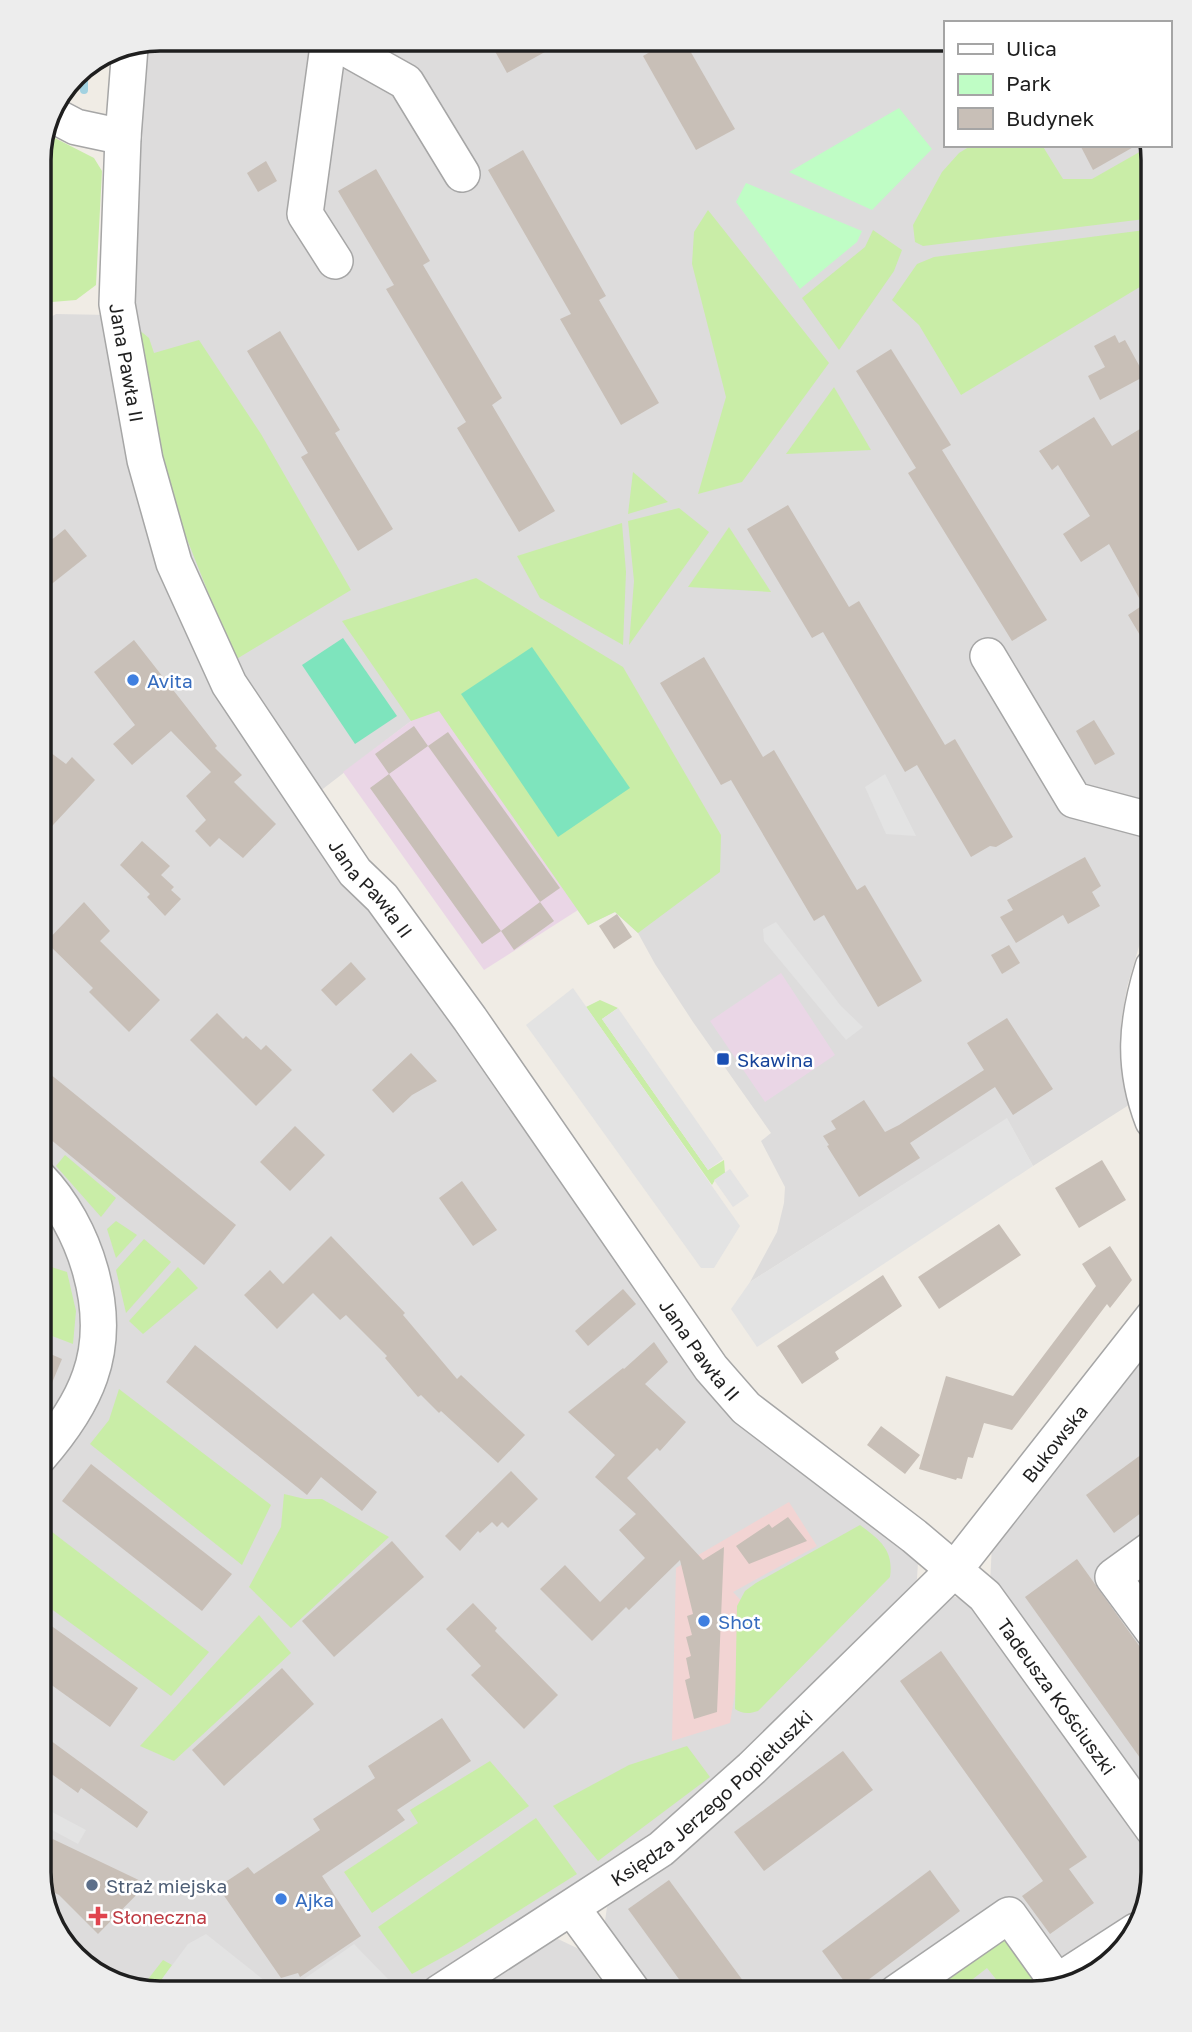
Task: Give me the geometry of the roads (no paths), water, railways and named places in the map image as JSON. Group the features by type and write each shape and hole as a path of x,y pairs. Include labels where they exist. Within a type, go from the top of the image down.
{"street":[{"path":"327,51 305,214 335,261"},
{"path":"349,51 407,82 462,174"},
{"name":"Jana Pawła II","path":"129,56 123,137 117,304 145,460 174,563 229,684 355,872 383,898 462,1008 711,1368 746,1408 955,1569"},
{"path":"59,118 76,127 123,137"},
{"path":"988,656 1074,800 1141,818"},
{"path":"1141,1020 1138,1061 1141,1078"},
{"path":"51,1194 66,1213 81,1244 97,1296 95,1355 90,1377 71,1414 51,1440"},
{"name":"Bukowska","path":"955,1569 1141,1332"},
{"path":"1141,1557 1113,1577 1141,1615"},
{"name":"Tadeusza Kościuszki","path":"955,1569 985,1597 1141,1812"},
{"name":"Księdza Jerzego Popiełuszki","path":"458,1981 662,1849 752,1768 955,1569"},
{"path":"572,1908 625,1981"},
{"path":"913,1981 1009,1915 1054,1979"},
{"path":"1067,1975 1111,1947"}],"waterway":[{"path":"84,82 84,90"}],"place":[{"name":"Avita","path":"133,680"},
{"name":"Skawina","path":"723,1059"},
{"name":"Shot","path":"704,1621"},
{"name":"Straż miejska","path":"92,1885"},
{"name":"Ajka","path":"281,1899"},
{"name":"Słoneczna","path":"98,1916"}]}
